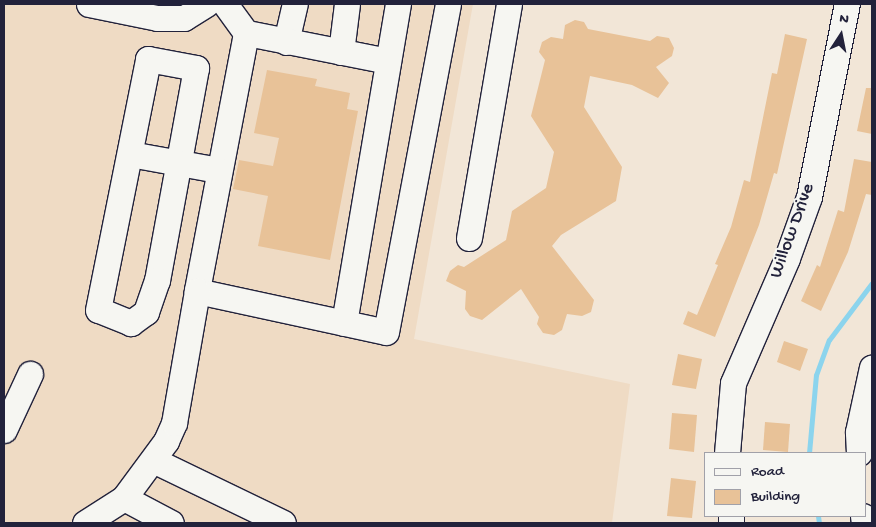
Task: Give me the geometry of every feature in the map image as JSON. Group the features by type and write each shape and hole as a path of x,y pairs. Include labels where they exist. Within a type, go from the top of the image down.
{"street":[{"path":"89,4 157,18 184,18 206,4"},
{"path":"225,4 246,33 388,61"},
{"path":"286,42 296,4"},
{"path":"340,52 348,4"},
{"path":"344,323 398,4"},
{"path":"197,291 386,332 448,4"},
{"path":"469,238 509,4"},
{"name":"Willow Drive","path":"727,452 733,383 787,258 808,197 847,4"},
{"path":"148,60 196,68 157,280 146,312 131,323 98,310 148,60 157,18"},
{"path":"85,523 124,498 155,461 174,423 218,170 246,33"},
{"path":"130,154 218,170"},
{"path":"859,452 858,432 868,404 872,367"},
{"path":"4,430 30,374"},
{"path":"155,461 283,523"},
{"path":"124,498 171,523"}],"shaded area":[{"path":"4,4 473,4 414,339 630,384 612,523 4,523"}],"building":[{"path":"575,20 584,22 588,29 650,41 657,36 669,38 674,48 672,56 656,67 669,83 658,98 632,85 590,76 584,107 622,167 616,201 561,235 552,246 594,300 591,312 582,316 567,314 562,330 554,335 543,333 537,324 539,317 521,289 482,320 470,316 465,309 466,291 446,281 450,271 458,265 464,267 506,240 512,211 546,188 554,152 531,116 545,60 539,52 542,42 551,37 563,39 565,25"},
{"path":"785,34 807,39 777,174 774,173 759,225 715,337 683,324 688,311 697,315 718,265 715,264 731,227 744,180 750,182 772,73 777,74"},
{"path":"267,70 317,79 315,86 350,93 347,109 358,111 330,260 258,246 268,196 233,189 239,160 273,166 279,138 254,133"},
{"path":"866,88 872,88 872,134 857,131"},
{"path":"854,159 872,162 872,195 866,194 848,252 821,311 801,301 817,265 820,267 838,210 844,212"},
{"path":"784,341 808,349 800,371 777,362"},
{"path":"678,354 702,359 696,389 672,385"},
{"path":"672,413 697,415 694,452 669,449"},
{"path":"765,422 790,424 788,452 763,450"},
{"path":"671,478 696,481 692,518 667,516"}],"waterway":[{"path":"809,452 816,375 829,340 872,283"},
{"path":"818,517 819,523"}]}
